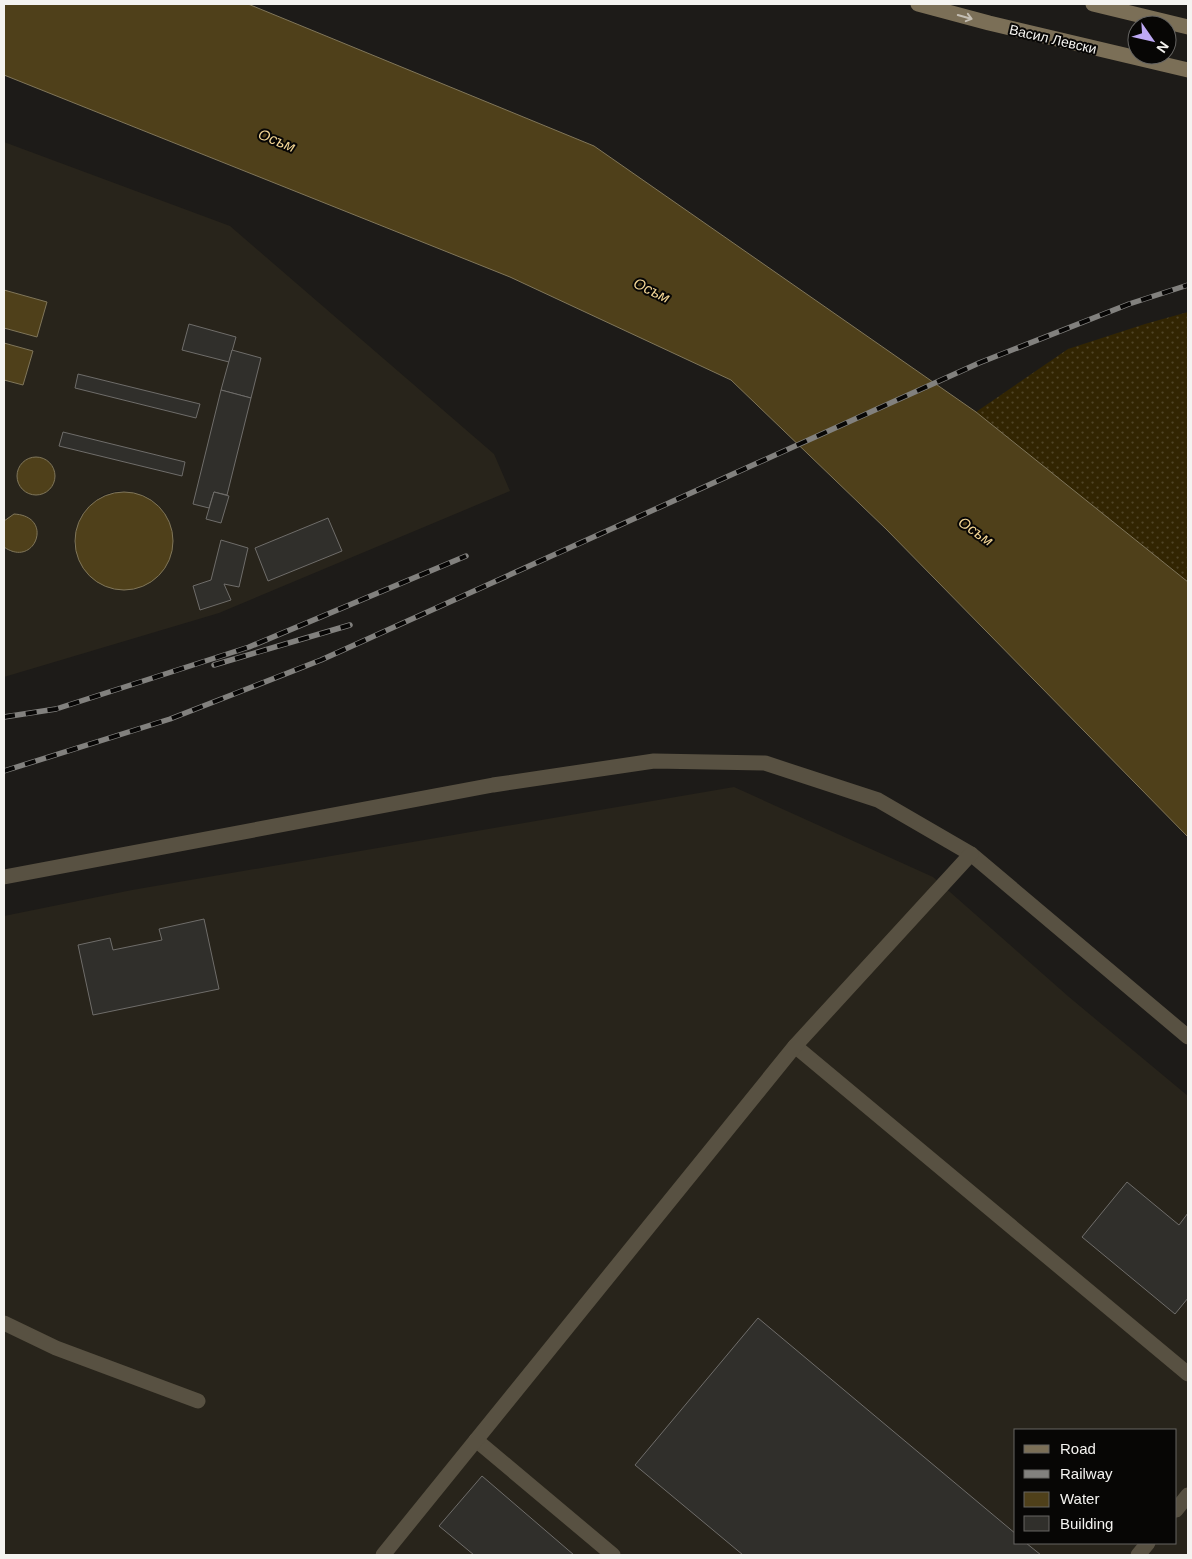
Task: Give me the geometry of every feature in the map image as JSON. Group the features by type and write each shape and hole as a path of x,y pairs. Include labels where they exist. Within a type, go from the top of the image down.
{"main road":[{"name":"Васил Левски","path":"918,4 989,24 1188,70"},
{"path":"1093,4 1188,27"}],"street":[{"path":"4,877 493,785 654,761 765,763 878,800 971,854 1188,1037"},
{"path":"383,1555 795,1046 971,854"},
{"path":"795,1046 1188,1374"},
{"path":"4,1323 56,1348 198,1401"},
{"path":"476,1440 613,1555"},
{"path":"1177,1509 1188,1495"},
{"path":"1138,1555 1147,1544"}],"shaded area":[{"path":"4,142 230,226 494,454 510,491 219,613 4,677 4,547 11,552 7,518 4,521 4,380 23,385 33,351 4,343 4,328 37,337 47,302 4,290","holes":["78,374 200,404 196,418 75,388","63,432 185,462 182,476 60,446","117,491 144,495 156,503 165,513 166,566 158,577 146,585 78,559 74,544 76,529 81,515 103,495"]},
{"path":"1188,312 1188,582 976,412 1068,349"},
{"path":"734,787 933,877 1069,997 1188,1096 1188,1555 4,1555 4,916 132,890"}],"water":[{"name":"Осъм","path":"4,4 248,4 594,146 976,412 1188,582 1188,837 886,529 731,380 510,277 4,75"},
{"path":"4,290 47,302 37,337 4,328"},
{"path":"4,343 33,351 23,385 4,380"},
{"path":"36,457 50,462 55,476 50,490 36,495 22,490 17,476 22,462"},
{"path":"124,492 143,495 159,506 170,522 173,541 170,560 159,576 143,587 124,590 105,587 89,576 78,560 75,541 78,522 89,506 105,495"},
{"path":"14,514 27,517 34,523 37,531 36,540 32,547 24,551 15,552 4,547 4,521"}],"building":[{"path":"189,324 236,337 229,362 182,350"},
{"path":"232,350 261,358 251,398 221,390"},
{"path":"78,374 200,404 196,418 75,388"},
{"path":"221,390 251,398 227,495 214,492 209,508 193,504"},
{"path":"63,432 185,462 182,476 59,446"},
{"path":"214,492 229,496 221,523 206,519"},
{"path":"328,518 342,551 268,581 255,548"},
{"path":"221,540 248,548 239,587 224,584 231,600 200,610 193,586 211,580"},
{"path":"204,919 219,989 93,1015 78,945 110,938 113,950 162,940 159,929"},
{"path":"1127,1182 1179,1225 1188,1213 1188,1298 1175,1314 1082,1237"},
{"path":"758,1318 1014,1532 1014,1544 1027,1544 1041,1555 743,1555 635,1465"},
{"path":"482,1476 574,1555 474,1555 439,1526"}],"railway":[{"path":"4,771 170,719 321,660 979,363 1129,304 1188,285"},
{"path":"4,717 56,709 249,647 466,556"},
{"path":"214,665 350,625"}]}
